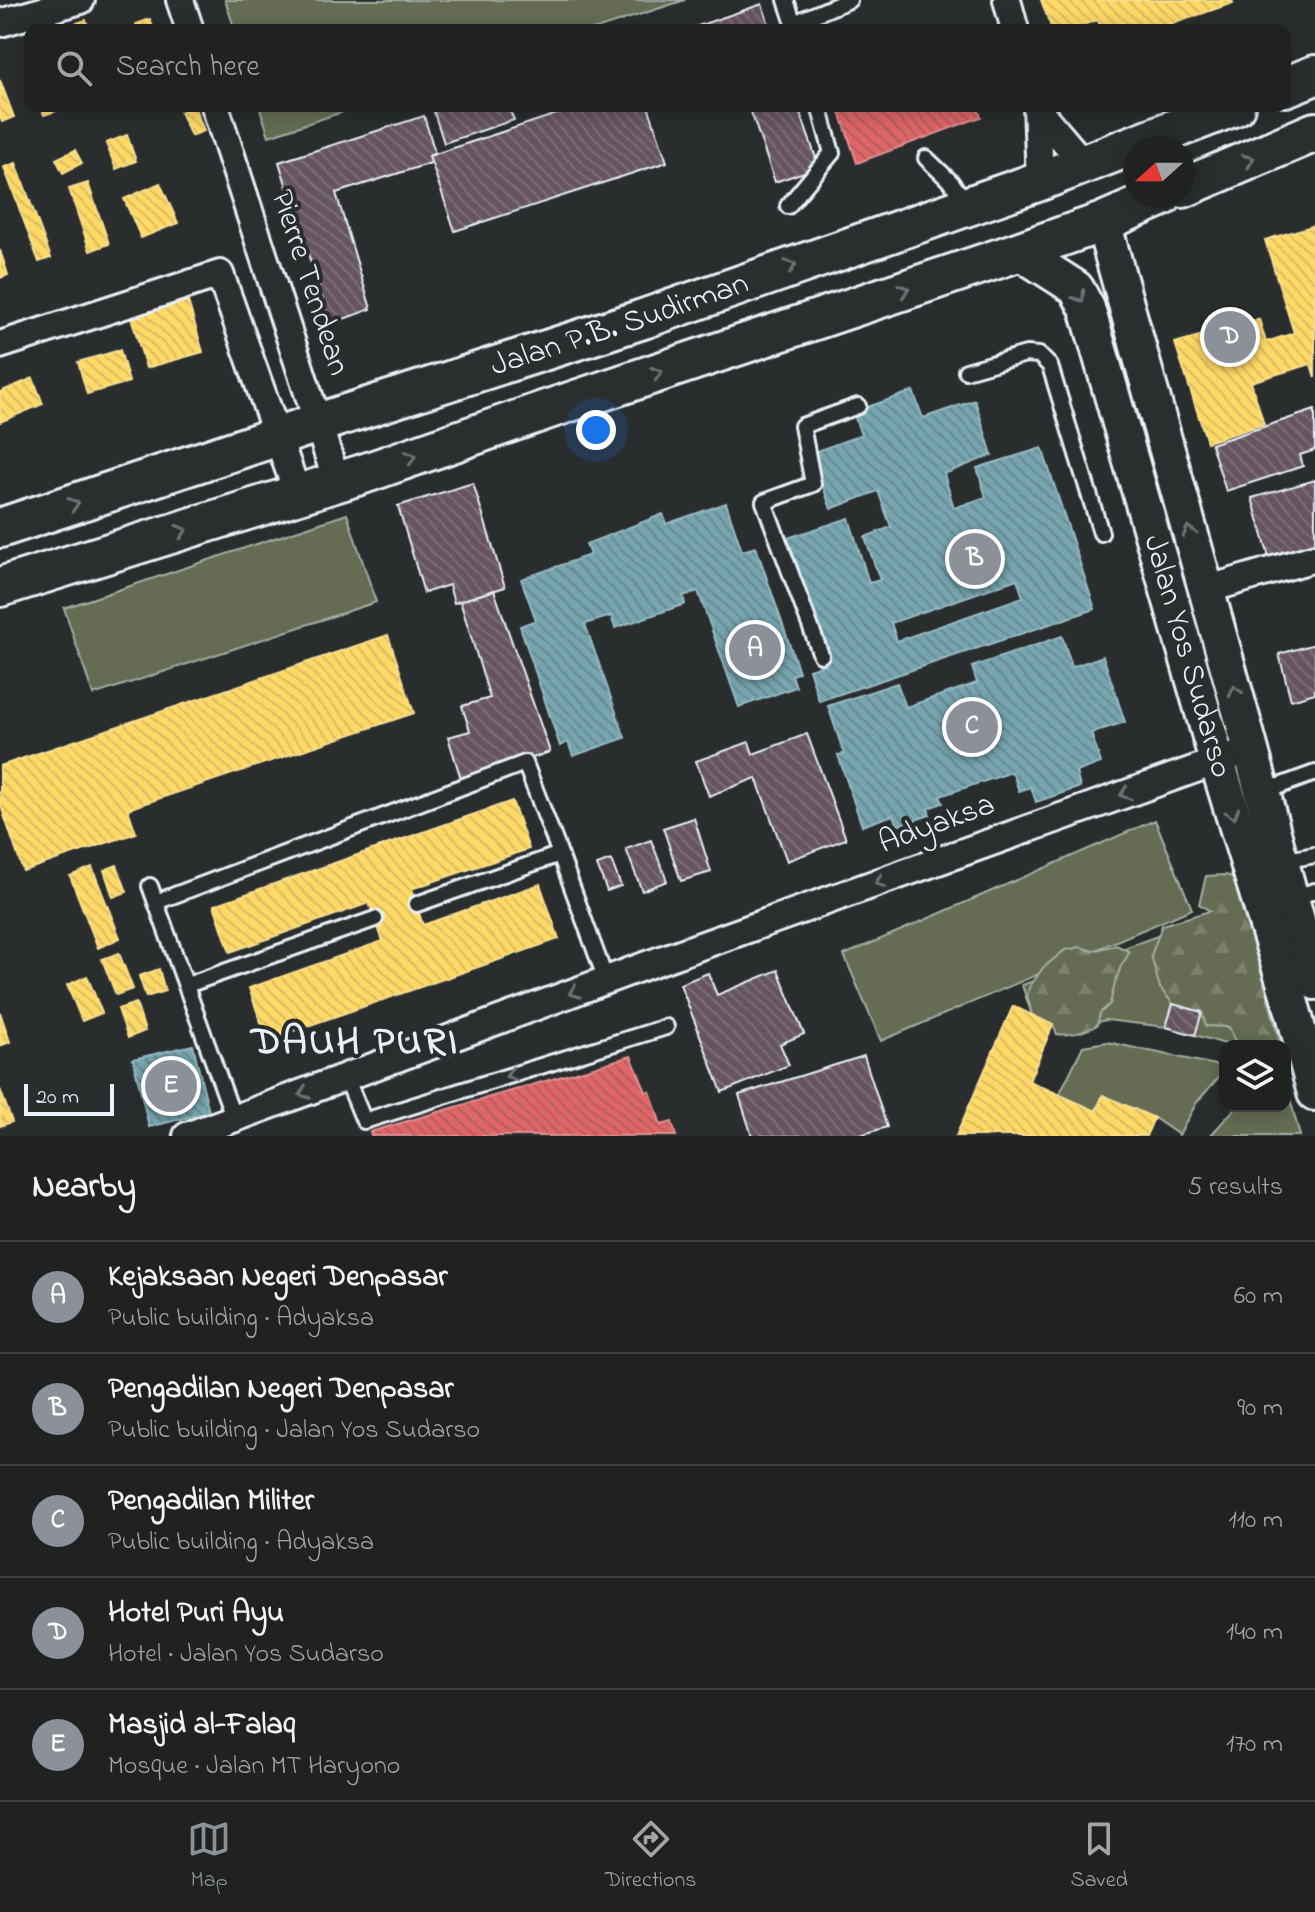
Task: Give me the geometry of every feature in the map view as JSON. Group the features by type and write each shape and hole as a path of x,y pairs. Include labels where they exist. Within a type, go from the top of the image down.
{"main road":[{"path":"1291,85 1315,75"},
{"name":"Jalan P.B. Sudirman","path":"0,528 643,319 1040,181 1219,112"},
{"path":"1195,183 1315,132"},
{"path":"1084,164 1103,222"},
{"name":"Jalan P.B. Sudirman","path":"0,587 337,482 1103,222 1135,208"}],"street":[{"path":"0,23 81,0"},
{"path":"180,0 188,24"},
{"path":"1007,0 1013,24"},
{"name":"Pierre Tendean","path":"217,112 337,482"},
{"path":"1037,112 1040,181"},
{"path":"1040,112 1084,164"},
{"name":"Jalan Yos Sudarso","path":"1103,222 1282,861 1302,895 1304,1002 1315,1093"},
{"name":"Jalan Yos Sudarso","path":"1018,251 1076,288 1087,308 1217,761 1304,1002"},
{"path":"0,345 220,274 298,495"},
{"path":"1205,590 1315,558"},
{"name":"Adyaksa","path":"187,1136 647,965 1251,749"}],"lane":[{"path":"786,0 794,24"},
{"path":"799,24 849,0"},
{"path":"788,206 832,153 821,112"},
{"path":"926,158 951,182 968,205"},
{"path":"966,371 1026,354 1039,355 1050,366 1101,533"},
{"path":"821,655 764,502 813,484 802,426 858,406"},
{"path":"156,902 525,763 606,980"},
{"path":"1262,792 1315,773"},
{"path":"417,904 560,854"},
{"path":"1282,861 1315,855"},
{"path":"150,886 234,1119"},
{"path":"187,985 375,919"},
{"path":"364,1121 666,1027"},
{"path":"346,1077 368,1136"}],"green space":[{"path":"225,0 685,0 611,24 233,24"},
{"path":"261,112 343,112 269,136"},
{"path":"347,514 376,602 93,695 64,608"},
{"path":"1155,820 1192,909 881,1041 844,955"},
{"path":"1225,875 1252,882 1279,971 1268,998 1279,1040 1234,1040 1229,1027 1206,1026 1202,1012 1173,1004 1160,988 1151,956 1162,925 1210,911 1199,904 1206,876"},
{"path":"1232,909 1242,1040 1219,1042 1195,1035 1202,1012 1173,1004 1166,1027 1106,1020 1062,1031 1032,1015 1022,985"},
{"path":"1116,945 1130,952 1121,966 1110,1004 1100,1013 1097,1025 1077,1033 1057,1034 1053,1025 1032,1015 1027,995 1043,968 1065,950 1081,947 1092,951"},
{"path":"1107,1042 1219,1066 1219,1077 1197,1102 1179,1135 1154,1118 1103,1095 1096,1111 1059,1095 1083,1046"},
{"path":"1291,1102 1300,1136 1210,1136 1232,1112 1291,1112"}],"building: Homes":[{"path":"1041,0 1232,0 1233,3 1172,24 1099,24 1098,20 1086,24 1050,24"},
{"path":"0,80 14,117 2,122 0,117"},
{"path":"180,112 196,112 204,131 191,136"},
{"path":"127,135 136,161 116,169 106,143"},
{"path":"75,150 82,163 63,173 56,159"},
{"path":"16,163 51,258 39,262 4,167"},
{"path":"88,183 109,244 90,251 69,189"},
{"path":"160,183 178,223 141,238 124,199"},
{"path":"1315,225 1315,378 1311,364 1251,382 1264,424 1207,442 1175,343 1259,319 1266,342 1294,333 1265,240"},
{"path":"0,250 8,275 0,278"},
{"path":"188,301 203,352 146,368 131,317"},
{"path":"120,350 129,382 87,394 78,362"},
{"path":"33,378 43,404 0,422 0,392"},
{"path":"388,635 414,713 128,809 136,833 23,871 0,803 0,766"},
{"path":"512,801 529,849 411,889 423,925 540,884 559,939 267,1040 249,988 383,941 369,903 230,952 214,905"},
{"path":"117,865 127,892 113,897 104,870"},
{"path":"92,867 120,938 98,948 70,876"},
{"path":"119,953 133,989 116,995 102,959"},
{"path":"159,969 165,991 146,997 139,976"},
{"path":"87,976 102,1013 82,1021 67,985"},
{"path":"136,1003 145,1031 128,1038 118,1009"},
{"path":"1013,1006 1053,1025 1029,1081 1096,1111 1103,1095 1154,1118 1146,1136 956,1136"},
{"path":"0,1012 10,1042 0,1046"},
{"path":"0,1089 12,1122 0,1126"}],"building: Shops":[{"path":"840,112 979,112 981,117 857,163"},
{"path":"631,1056 646,1092 650,1091 661,1125 672,1122 676,1136 371,1136 370,1132"}],"building: Public":[{"path":"913,391 923,418 975,400 992,455 944,474 954,508 986,497 977,468 1042,448 1095,609 819,701 809,669 826,664 788,538 849,518 869,583 880,580 865,537 891,527 878,491 831,509 811,453 861,435 853,412","holes":["1017,579 1023,597 897,641 891,623"]},
{"path":"726,503 742,551 756,547 799,672 792,675 796,687 739,707 698,591 683,596 685,604 615,628 611,616 585,624 625,738 573,756 568,742 560,746 520,626 536,620 521,579 590,555 586,544 663,514 666,524"},
{"path":"1062,636 1072,667 1103,656 1125,722 1091,733 1101,763 1076,772 1080,787 1036,802 1031,787 1019,791 1012,772 940,796 943,803 928,808 930,815 897,826 893,815 862,826 838,755 844,754 828,706 897,683 906,707 977,683 972,667"},
{"path":"193,1045 209,1112 149,1127 133,1059"}],"building: Other":[{"path":"762,4 769,24 704,24"},
{"path":"434,112 511,112 514,120 444,143"},
{"path":"563,112 650,112 667,162 455,231 429,156"},
{"path":"751,112 800,112 819,167 775,182"},
{"path":"424,116 435,153 429,156 431,163 336,193 371,309 330,324 279,162"},
{"path":"1315,410 1315,450 1300,455 1303,466 1226,491 1211,444"},
{"path":"1315,480 1315,544 1269,557 1252,498"},
{"path":"473,483 505,587 454,603 449,585 424,593 398,506"},
{"path":"494,590 550,752 462,782 448,737 470,731 462,706 490,698 460,601"},
{"path":"1315,644 1315,693 1291,700 1279,654"},
{"path":"807,734 846,839 787,861 756,778 709,796 696,761 749,742 753,754"},
{"path":"694,818 711,872 681,881 663,828"},
{"path":"651,840 667,881 642,891 626,849"},
{"path":"611,860 621,886 607,891 597,865"},
{"path":"778,970 804,1034 780,1044 789,1065 722,1092 680,984 708,973 717,995"},
{"path":"1173,1004 1202,1012 1195,1035 1166,1027"},
{"path":"864,1056 887,1127 857,1136 752,1136 739,1095"}],"place":[{"name":"Hotel Puri Ayu","path":"1230,337"},
{"name":"Pengadilan Negeri Denpasar","path":"975,559"},
{"name":"Kejaksaan Negeri Denpasar","path":"755,650"},
{"name":"Pengadilan Militer","path":"972,727"},
{"name":"Masjid al-Falaq","path":"171,1086"}],"district":[{"name":"DAUH PURI","path":"355,1043"}]}
